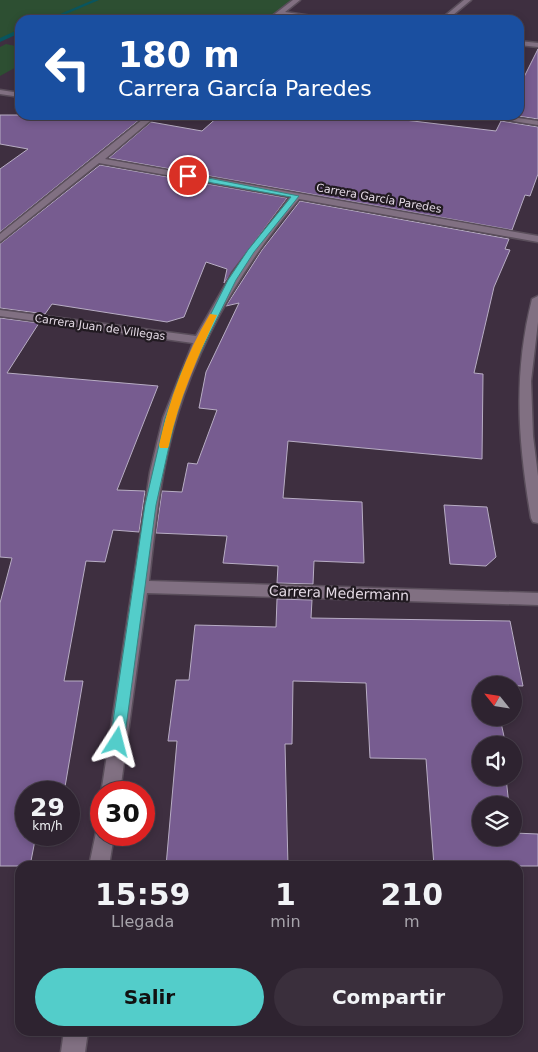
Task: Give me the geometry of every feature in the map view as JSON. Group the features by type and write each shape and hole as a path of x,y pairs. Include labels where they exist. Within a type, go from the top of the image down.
{"street":[{"path":"276,15 297,0"},
{"path":"449,15 468,0"},
{"path":"278,13 294,15"},
{"path":"524,44 538,45"},
{"path":"0,92 15,94"},
{"path":"0,239 147,120"},
{"path":"516,120 538,123"},
{"name":"Carrera García Paredes","path":"97,160 538,239"},
{"path":"112,781 151,505 170,419 185,373 232,280 250,251 296,196"},
{"path":"538,299 526,356 524,404 526,454 538,518"},
{"name":"Carrera Juan de Villegas","path":"0,313 201,340"},
{"name":"Carrera Medermann","path":"140,587 538,599"},
{"path":"100,861 102,846"},
{"path":"73,1052 75,1036"}],"green space":[{"path":"0,0 297,0 277,15 15,15 15,33 0,40"},
{"path":"6,44 15,46 15,68 0,76 0,47"}],"building":[{"path":"538,49 538,119 524,117 524,77"},
{"path":"0,115 15,115 15,120 139,120 0,232 0,169 28,149 0,144"},
{"path":"214,120 405,120 496,131 501,121 538,127 538,174 530,196 525,195 512,230 109,158 151,122 202,131"},
{"path":"100,165 287,198 224,283 227,269 206,262 184,317 167,322 52,304 45,314 0,308 0,244"},
{"path":"300,201 509,239 505,249 510,250 494,287 474,373 483,374 482,459 288,441 283,498 362,502 364,563 314,561 313,584 277,583 278,566 223,563 227,536 156,533 162,491 182,492 188,463 197,464 217,410 199,408 206,372 239,303 226,306 262,250"},
{"path":"0,318 39,323 7,373 158,386 117,490 145,491 139,532 113,530 105,562 86,561 64,681 83,681 66,781 15,781 15,846 34,846 31,861 15,861 15,866 0,866 0,603 12,558 0,557"},
{"path":"444,505 487,507 496,557 486,566 450,564"},
{"path":"277,599 312,600 311,618 510,621 521,676 472,676 472,726 502,726 504,736 472,736 472,786 507,786 508,796 472,796 472,846 522,846 522,833 538,834 538,866 523,866 523,861 434,861 426,759 370,758 366,683 293,681 292,744 285,744 288,861 166,861 177,741 168,741 176,680 189,680 195,625 276,627"}],"waterway":[{"path":"60,15 97,0"},
{"path":"0,40 15,33"}],"slow traffic":[{"path":"164,445 170,419 185,373 213,315"}],"route":[{"path":"117,742 151,505 170,419 185,373 209,323 250,251 296,196 188,176"}]}
